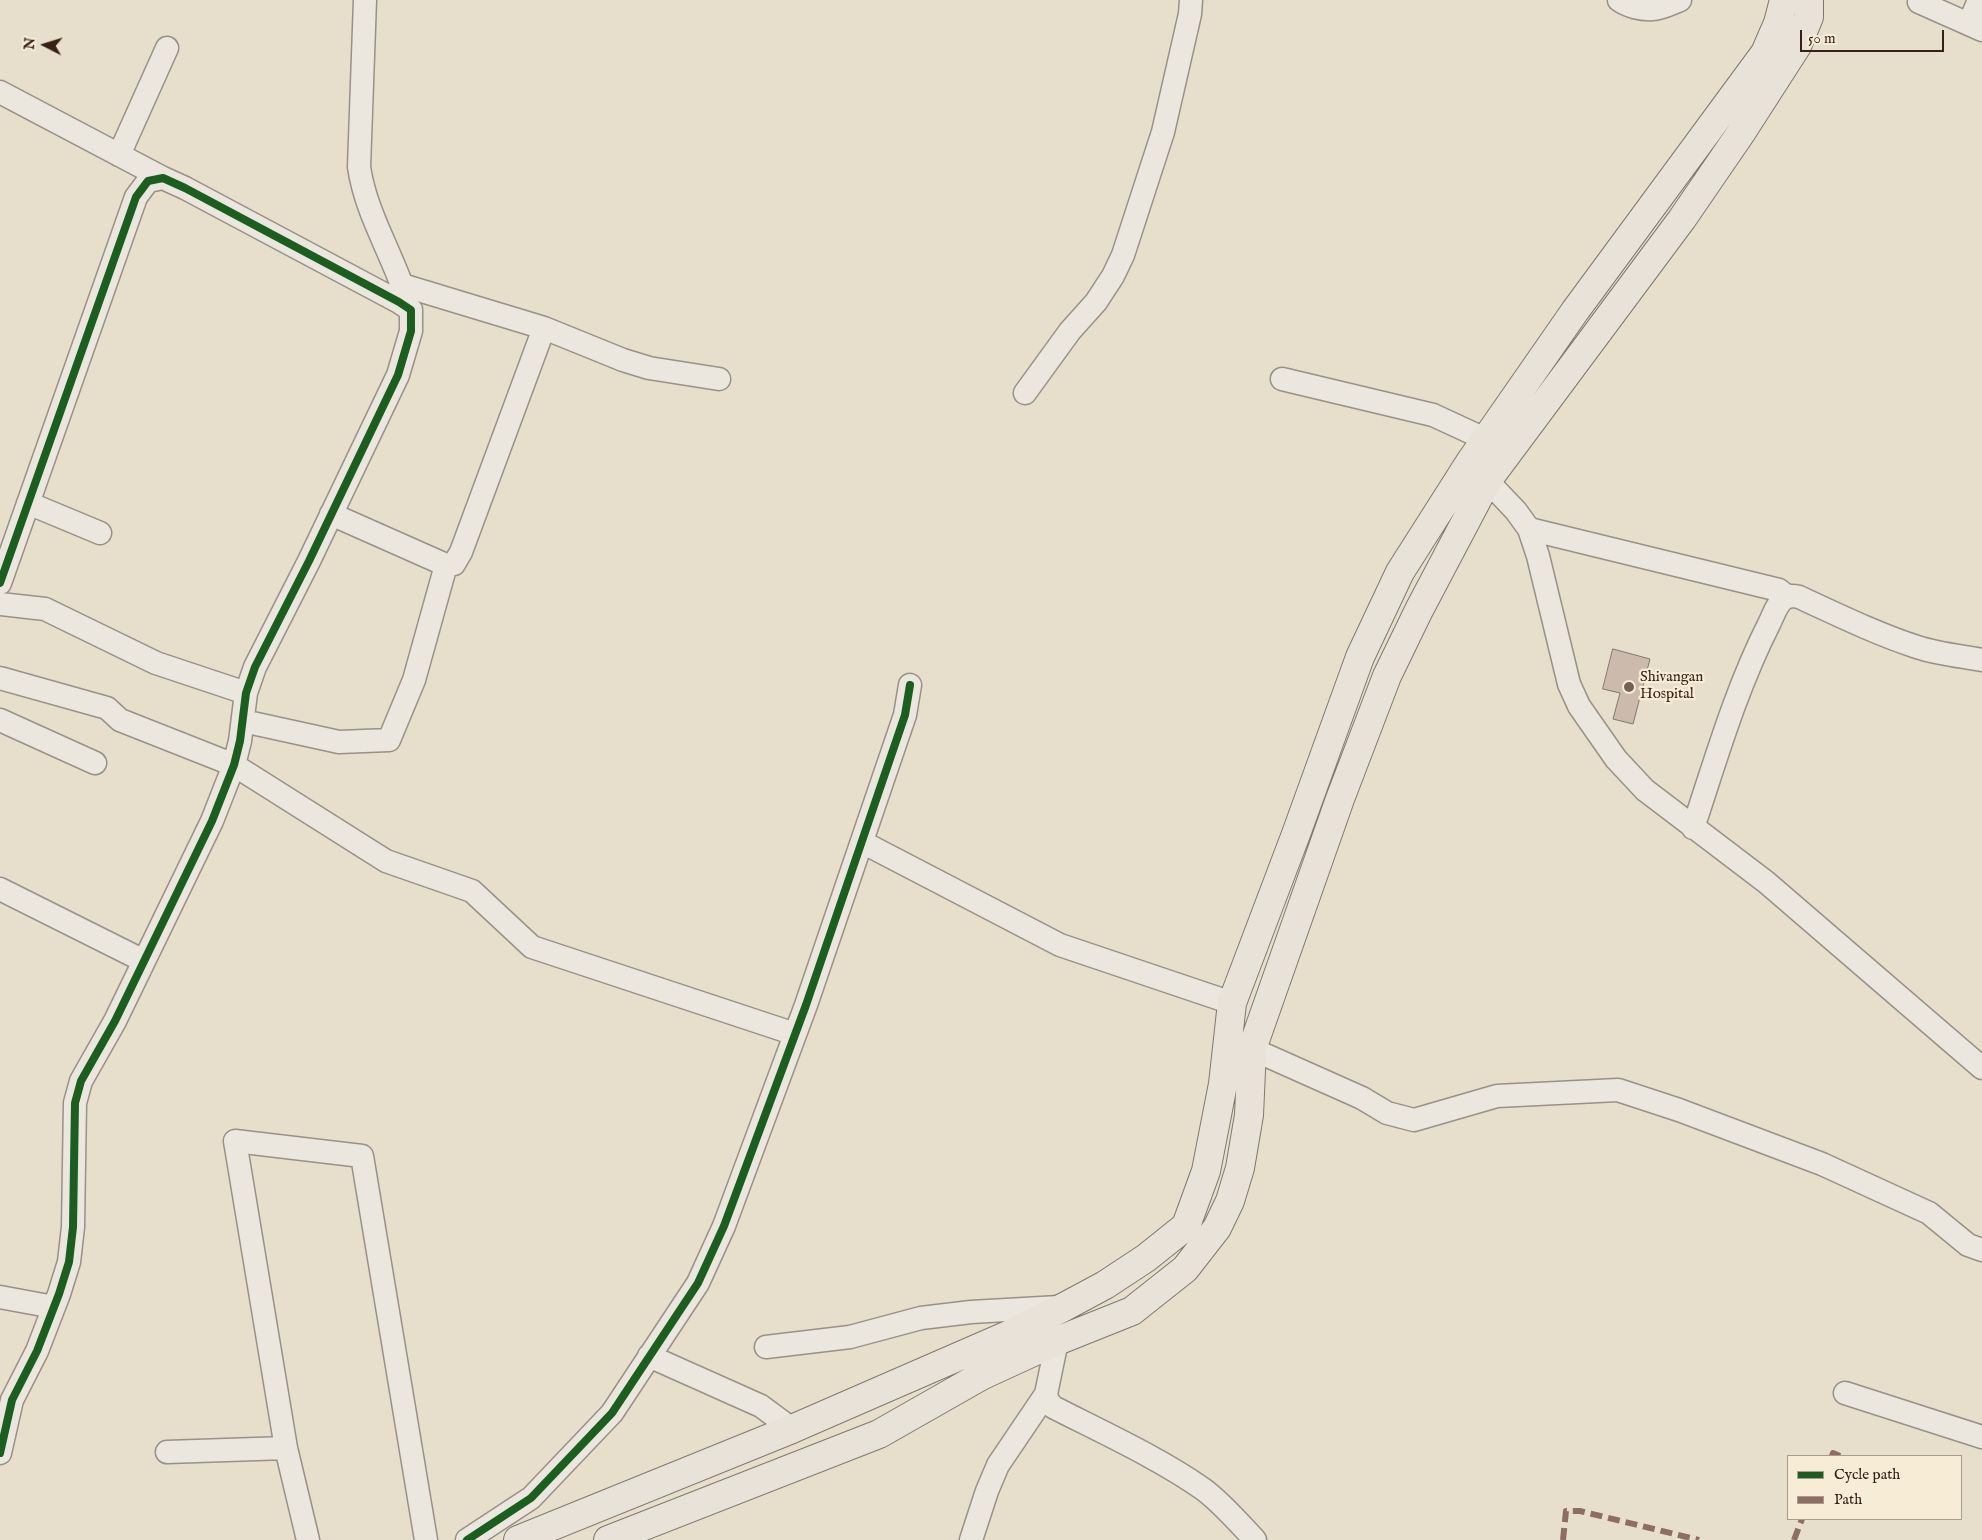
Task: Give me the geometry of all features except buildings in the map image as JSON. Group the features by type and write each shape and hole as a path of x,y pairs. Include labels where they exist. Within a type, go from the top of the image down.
{"highway":[{"path":"608,1540 879,1434 981,1376 1057,1341 1132,1311 1185,1269 1217,1228 1230,1201 1240,1168 1249,1115 1252,1049 1340,799 1388,676 1419,610 1479,471 1485,439 1575,311 1766,53 1778,23 1784,0"},
{"path":"518,1540 792,1429 1008,1335 1105,1285 1146,1258 1186,1226 1206,1171 1223,1084 1232,1004 1360,657 1400,572 1682,219 1743,130 1797,46 1809,17 1809,0"}],"street":[{"path":"0,1453 12,1400 37,1351 54,1307 68,1262 72,1236 76,1103 80,1081 115,1021 212,821 234,765 240,742 246,693 255,667 398,375 411,330 411,310 402,284 370,210 359,167 364,0"},
{"path":"1025,393 1070,331 1096,302 1113,276 1123,255 1163,132 1190,14 1191,0"},
{"path":"1620,0 1624,4 1648,10 1659,9 1680,0"},
{"path":"1919,2 1975,27 1979,0"},
{"path":"119,155 167,48"},
{"path":"0,92 193,192 411,310"},
{"path":"0,583 136,197 148,181 163,178"},
{"path":"402,284 544,328 623,360 649,368 719,379"},
{"path":"331,514 446,565 454,564 461,552 544,328"},
{"path":"1282,379 1433,415 1485,439"},
{"path":"1479,471 1516,511 1529,530 1538,556 1569,684 1579,706 1616,759 1645,790 1766,882 1982,1068"},
{"path":"28,503 100,533"},
{"path":"1529,530 1779,590 1788,597"},
{"path":"243,721 339,742 389,740 414,680 446,565"},
{"path":"1693,828 1726,726 1755,652 1777,607 1784,598 1800,597 1879,633 1918,647 1982,660"},
{"path":"0,604 45,609 156,662 246,693"},
{"path":"0,678 107,708 120,720 234,765 386,861 472,891 532,947 796,1034"},
{"path":"467,1540 530,1498 612,1413 698,1283 724,1226 796,1034 905,715 910,685"},
{"path":"0,720 95,763"},
{"path":"862,842 1060,945 1232,1004"},
{"path":"0,889 144,961"},
{"path":"1252,1049 1362,1098 1388,1113 1414,1120 1497,1096 1618,1090 1679,1110 1822,1164 1929,1213 1968,1246 1982,1250"},
{"path":"308,1540 286,1448 235,1140 362,1156 426,1540"},
{"path":"1,1295 54,1307"},
{"path":"766,1347 850,1337 921,1318 971,1312 1064,1307"},
{"path":"971,1540 987,1491 998,1465 1046,1394 1057,1341"},
{"path":"649,1356 761,1406 792,1429"},
{"path":"1844,1393 1982,1437"},
{"path":"1046,1394 1048,1401 1053,1406 1150,1457 1202,1489 1215,1499 1255,1540"},
{"path":"167,1452 286,1448"}],"marked path":[{"path":"1832,1455 1833,1453 1838,1455"},
{"path":"1563,1540 1566,1511 1580,1511 1699,1540"},
{"path":"1794,1540 1802,1520"}],"cycle path":[{"path":"0,583 136,197 148,181 163,178 185,188 411,310 411,331 398,375 309,561 255,667 246,693 240,741 234,765 212,821 115,1021 81,1081 75,1103 73,1227 69,1262 37,1351 12,1400 0,1453"},
{"path":"467,1540 531,1498 612,1413 698,1283 724,1226 806,1005 905,715 910,685"}],"place":[{"name":"Shivangan Hospital","path":"1629,687"}]}
